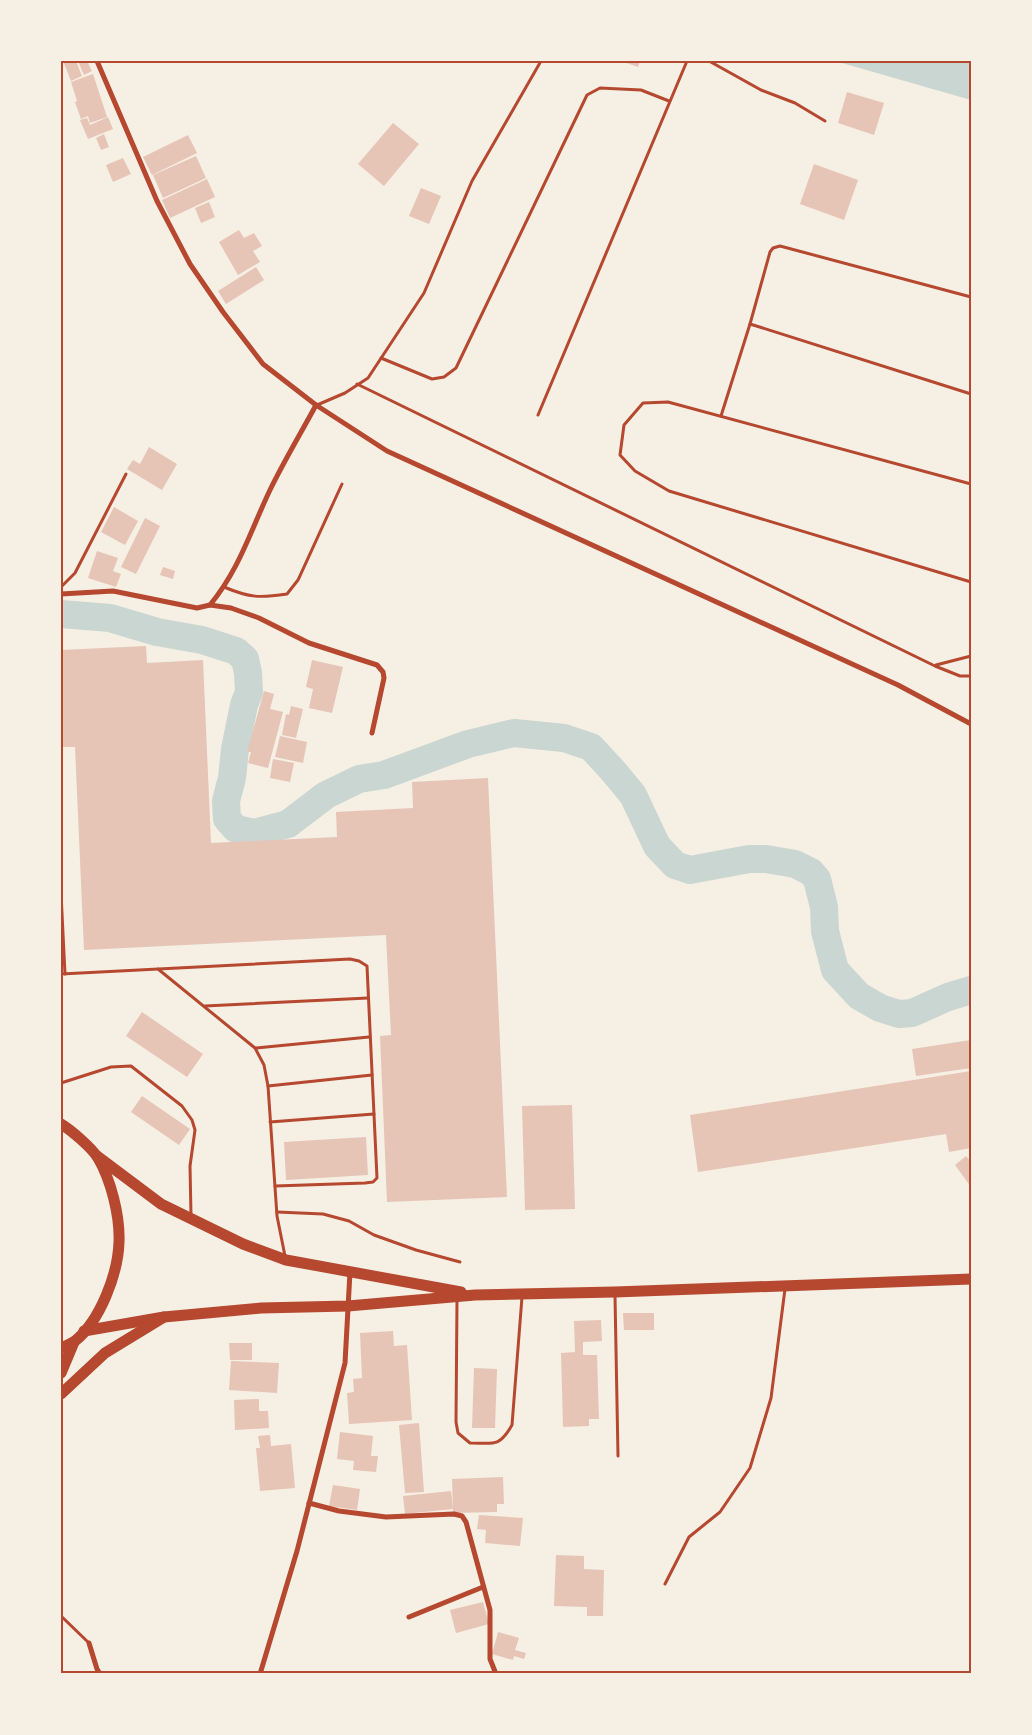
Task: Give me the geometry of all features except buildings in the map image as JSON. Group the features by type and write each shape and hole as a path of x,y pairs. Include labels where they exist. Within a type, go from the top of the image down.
{"main road":[{"path":"62,1124 97,1156 161,1204 243,1244 286,1260 476,1295"},
{"path":"61,1373 74,1342 84,1331 105,1300 113,1276 119,1242 116,1206 107,1177 97,1156"},
{"path":"84,1331 164,1317 261,1308 348,1306 457,1296 971,1279"},
{"path":"61,1394 105,1352 164,1317"},
{"path":"61,1348 74,1342"}],"street":[{"path":"97,61 157,201 190,264 223,312 263,364 316,405 387,451 898,685 971,724"},
{"path":"210,606 224,587 243,554 270,489 316,405"},
{"path":"61,594 113,591 197,608 210,606 231,608 259,618 309,643 377,664 383,672 384,678 372,733"},
{"path":"260,1674 297,1551 345,1363 350,1272"},
{"path":"309,1503 339,1511 386,1516 454,1514 462,1516 466,1522 490,1610 490,1659 496,1674"},
{"path":"409,1617 483,1587"},
{"path":"89,1643 100,1674"}],"lane":[{"path":"316,405 344,393 368,378 424,293 472,181 541,61"},
{"path":"538,415 687,61"},
{"path":"709,61 761,90 795,103 825,122"},
{"path":"381,358 432,379 444,377 456,368 587,95 600,88 640,90 669,101"},
{"path":"721,416 770,252 773,248 780,246 971,297"},
{"path":"750,324 971,394"},
{"path":"357,384 935,666 960,676 971,676"},
{"path":"971,484 668,402 643,403 624,425 620,455 635,472 669,491 971,582"},
{"path":"61,587 74,573 126,474"},
{"path":"224,587 245,596 264,598 287,594 298,580 342,484"},
{"path":"935,666 971,656"},
{"path":"61,893 63,974 350,959 360,961 367,966 377,1178 374,1182 275,1186"},
{"path":"158,969 255,1048 264,1065 268,1086 277,1212 286,1260"},
{"path":"204,1006 368,998"},
{"path":"255,1048 370,1036"},
{"path":"61,1083 111,1068 131,1066 182,1106 192,1120 195,1130 190,1166 191,1219"},
{"path":"268,1086 372,1075"},
{"path":"270,1122 374,1114"},
{"path":"277,1212 323,1214 349,1221 374,1235 416,1250 460,1262"},
{"path":"665,1584 689,1537 720,1512 750,1468 771,1398 785,1286"},
{"path":"615,1292 618,1456"},
{"path":"457,1296 456,1422 458,1432 470,1443 497,1444 506,1437 512,1425 523,1294"},
{"path":"61,1616 89,1643"}],"shaded area":[{"path":"835,61 971,61 971,100"}],"waterway":[{"path":"61,614 110,618 157,632 202,640 236,651 245,659 249,692 244,705 235,749 232,778 226,801 227,819 236,829 254,833 288,824 326,795 359,779 384,775 468,744 514,733 564,738 591,747 614,772 633,795 657,846 675,865 690,870 749,859 766,859 795,864 811,872 817,879 824,907 825,931 835,970 859,996 880,1008 899,1014 912,1013 948,997 971,990"}]}
